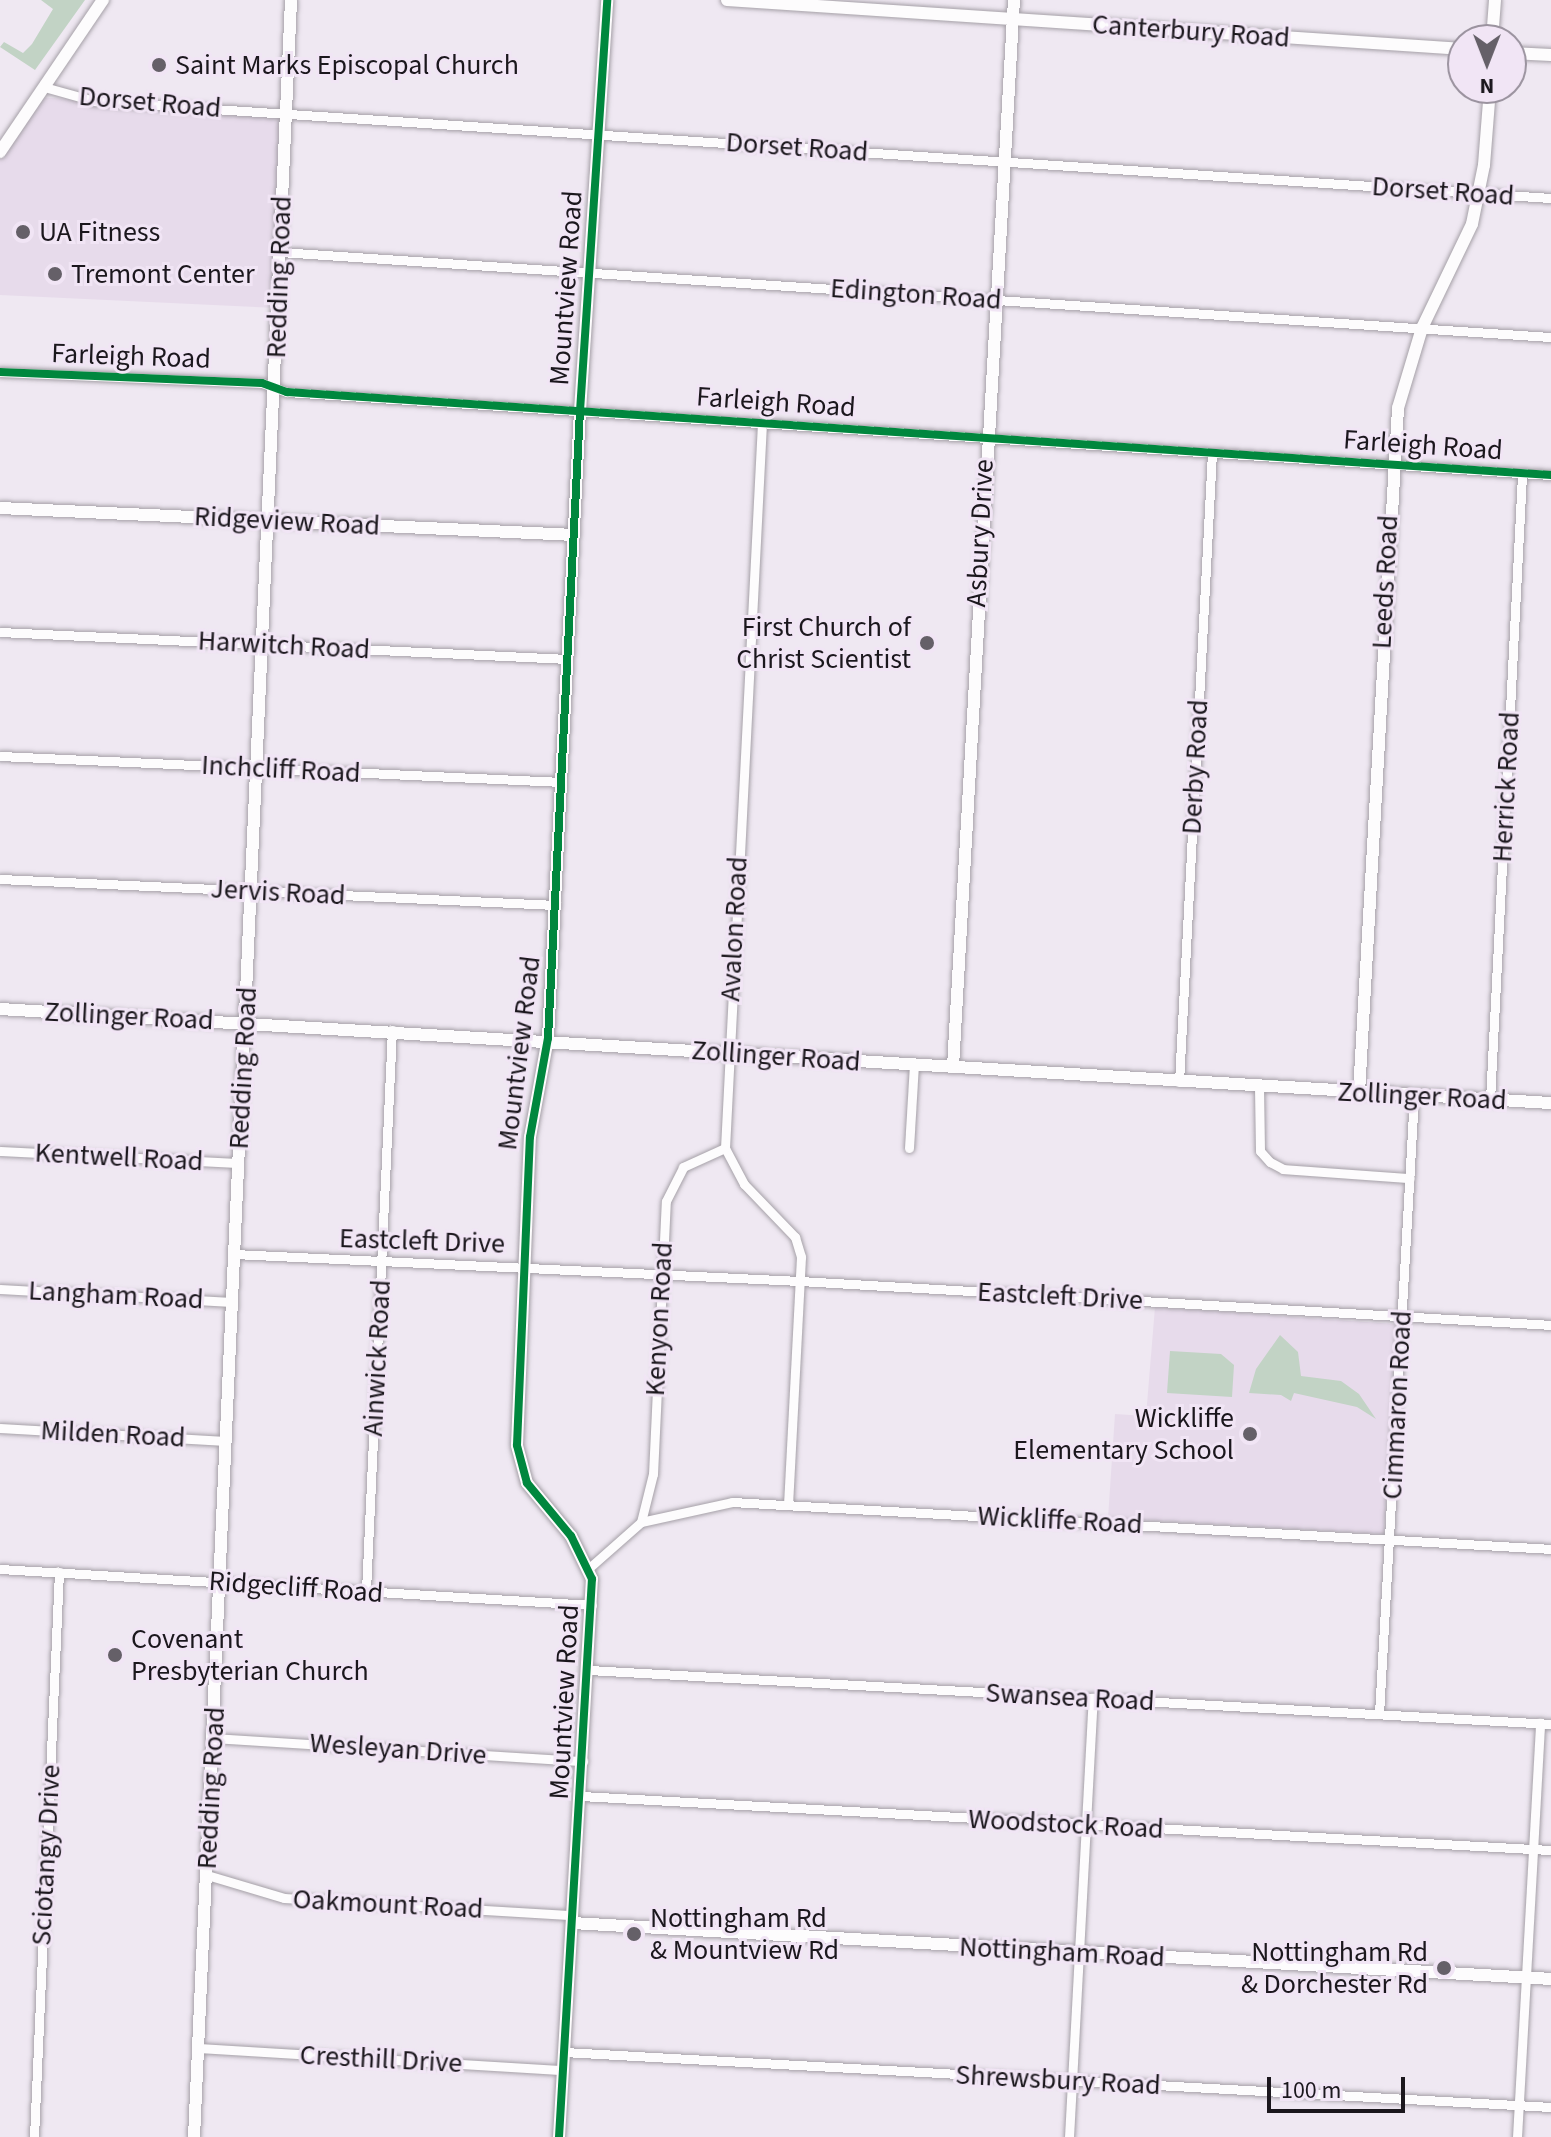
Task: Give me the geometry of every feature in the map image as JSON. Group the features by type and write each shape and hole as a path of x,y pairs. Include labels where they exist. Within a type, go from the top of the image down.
{"street":[{"path":"0,152 103,0"},
{"name":"Redding Road","path":"194,2137 291,0"},
{"name":"Mountview Road","path":"559,2137 592,1605 589,1568 571,1536 534,1496 518,1456 530,1137 548,1038 580,411 607,0"},
{"name":"Canterbury Road","path":"727,0 1447,48"},
{"name":"Asbury Drive","path":"953,1067 985,438 1014,0"},
{"path":"1493,24 1495,0"},
{"path":"1527,54 1551,55"},
{"name":"Dorset Road","path":"44,87 94,101 1551,198"},
{"name":"Leeds Road","path":"1359,1093 1391,465 1398,408 1422,328 1457,263 1479,194 1488,104"},
{"name":"Edington Road","path":"280,252 1551,337"},
{"name":"Farleigh Road","path":"0,372 274,387 580,411 1551,475"},
{"name":"Avalon Road","path":"762,423 725,1148 744,1184 795,1237 800,1281 788,1504"},
{"name":"Derby Road","path":"1179,1082 1212,453"},
{"name":"Herrick Road","path":"1490,1100 1522,474"},
{"name":"Ridgeview Road","path":"0,508 574,535"},
{"name":"Harwitch Road","path":"0,632 568,659"},
{"name":"Inchcliff Road","path":"0,756 561,782"},
{"name":"Jervis Road","path":"0,879 556,905"},
{"name":"Zollinger Road","path":"0,1009 548,1038 728,1053 1551,1103"},
{"name":"Ainwick Road","path":"366,1591 392,1030"},
{"path":"909,1148 914,1065"},
{"path":"1259,1087 1260,1151 1270,1162 1283,1169 1410,1178"},
{"name":"Cimmaron Road","path":"1379,1714 1414,1096"},
{"name":"Kenyon Road","path":"641,1522 653,1474 666,1201 675,1177 697,1156 725,1148"},
{"name":"Kentwell Road","path":"0,1151 238,1163"},
{"name":"Eastcleft Drive","path":"234,1254 800,1281 1551,1325"},
{"name":"Langham Road","path":"0,1289 232,1302"},
{"name":"Milden Road","path":"0,1428 226,1441"},
{"name":"Wickliffe Road","path":"589,1568 641,1522 715,1503 788,1504 1551,1549"},
{"name":"Ridgecliff Road","path":"0,1569 592,1605"},
{"name":"Sciotangy Drive","path":"34,2137 59,1572"},
{"name":"Swansea Road","path":"589,1670 1546,1724"},
{"path":"1069,2137 1093,1698"},
{"path":"1517,2137 1533,1849 1546,1724"},
{"name":"Wesleyan Drive","path":"213,1738 583,1761"},
{"name":"Woodstock Road","path":"581,1796 1551,1850"},
{"name":"Oakmount Road","path":"207,1875 284,1898 573,1919"},
{"name":"Nottingham Road","path":"573,1919 1079,1953 1551,1979"},
{"name":"Cresthill Drive","path":"199,2048 563,2070"},
{"name":"Shrewsbury Road","path":"564,2052 1551,2107"}],"shaded area":[{"path":"36,97 286,113 278,308 0,295 0,152"},
{"name":"Wickliffe Elementary School","path":"1155,1307 1395,1324 1384,1534 1108,1518 1115,1414 1146,1416"}],"green space":[{"path":"41,0 85,0 35,70 0,47 4,42 23,53 32,44 53,9"},
{"path":"1280,1335 1298,1352 1301,1376 1341,1381 1359,1394 1376,1419 1357,1407 1294,1393 1291,1401 1281,1395 1249,1393 1256,1369"},
{"path":"1170,1351 1221,1354 1234,1365 1232,1397 1167,1393"}],"cycle path":[{"path":"559,2137 592,1579 571,1536 527,1483 517,1445 530,1137 548,1038 580,411 607,0"},
{"path":"0,372 262,383 287,392 1551,475"}],"place":[{"name":"Saint Marks Episcopal Church","path":"159,65"},
{"name":"UA Fitness","path":"23,232"},
{"name":"Tremont Center","path":"55,274"},
{"name":"First Church of Christ Scientist","path":"927,643"},
{"name":"Wickliffe Elementary School","path":"1250,1434"},
{"name":"Covenant Presbyterian Church","path":"115,1655"},
{"name":"Nottingham Rd & Mountview Rd","path":"634,1934"},
{"name":"Nottingham Rd & Dorchester Rd","path":"1444,1968"}]}
